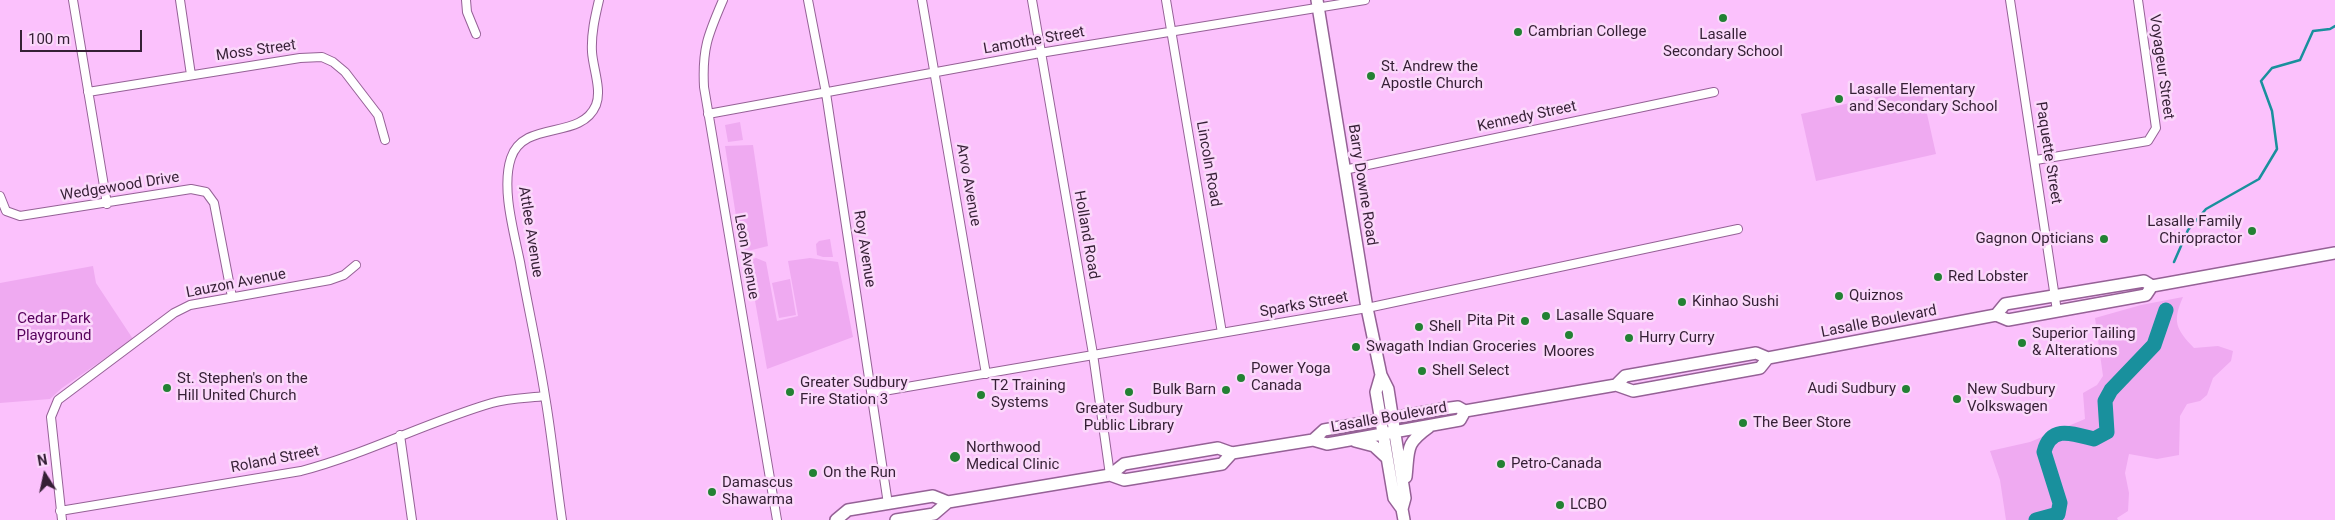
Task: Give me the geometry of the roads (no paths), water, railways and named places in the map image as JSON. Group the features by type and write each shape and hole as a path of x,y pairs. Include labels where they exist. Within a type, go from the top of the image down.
{"main road":[{"name":"Barry Downe Road","path":"1318,4 1367,308 1381,375 1388,389 1393,418 1404,490 1403,515"},
{"name":"Lasalle Boulevard","path":"1996,315 2005,304 2144,281 2152,286 2335,253"},
{"name":"Lasalle Boulevard","path":"1313,440 1324,430 1458,407 1465,411 1616,385 1624,376 1756,353 1768,358 1996,315 2008,320 2146,295 2152,286"},
{"name":"Barry Downe Road","path":"1381,375 1376,392 1380,420 1394,498 1403,515"},
{"name":"Lasalle Boulevard","path":"896,520 934,514 948,502 1110,475 1124,464 1218,448 1232,453 1313,440 1327,444 1460,420 1465,411"},
{"path":"1404,490 1408,446 1417,436 1433,425"},
{"path":"1348,440 1368,443 1387,458"},
{"name":"Lasalle Boulevard","path":"1110,475 1124,480 1222,464 1232,453"},
{"name":"Lasalle Boulevard","path":"836,520 848,510 933,496 948,502"}],"street":[{"path":"73,0 107,204"},
{"path":"180,0 191,75"},
{"path":"466,0 476,34"},
{"name":"Attlee Avenue","path":"562,520 545,396 509,207 508,173 512,156 524,141 544,132 575,126 588,118 596,105 598,96 592,52 593,28 600,0"},
{"name":"Leon Avenue","path":"722,0 705,44 703,65 708,114 777,520"},
{"name":"Roy Avenue","path":"808,0 826,93 888,504"},
{"name":"Arvo Avenue","path":"922,0 986,374"},
{"name":"Holland Road","path":"1032,0 1093,354 1110,475"},
{"name":"Lincoln Road","path":"1166,0 1222,333"},
{"name":"Lamothe Street","path":"708,114 1040,53 1172,32 1318,4 1365,0"},
{"name":"Paquette Street","path":"2010,0 2036,160 2057,311"},
{"name":"Voyageur Street","path":"2036,160 2148,141 2156,128 2138,0"},
{"name":"Moss Street","path":"88,92 300,58 322,57 333,62 345,72 378,115 385,140"},
{"name":"Kennedy Street","path":"1344,170 1714,92"},
{"name":"Wedgewood Drive","path":"0,196 6,211 20,216 107,204 191,189 206,192 214,203 232,297"},
{"name":"Sparks Street","path":"872,393 1367,308 1738,229"},
{"name":"Lauzon Avenue","path":"62,520 51,417 58,400 174,313 190,305 330,280 344,275 356,264"},
{"name":"Roland Street","path":"60,511 301,471 329,464 400,435 494,402 545,396"},
{"path":"400,435 412,520"}],"waterway":[{"path":"2174,262 2188,230 2206,209 2259,179 2277,149 2272,111 2261,81 2272,68 2300,60 2313,31 2330,29 2335,26"},
{"path":"2036,520 2058,514 2060,503 2044,452 2047,443 2058,434 2064,433 2094,439 2107,432 2105,401 2111,390 2154,345 2166,310"}],"place":[{"name":"Lasalle Secondary School","path":"1723,18"},
{"name":"Cambrian College","path":"1518,32"},
{"name":"St. Andrew the Apostle Church","path":"1371,76"},
{"name":"Lasalle Elementary and Secondary School","path":"1839,99"},
{"name":"Lasalle Family Chiropractor","path":"2252,231"},
{"name":"Gagnon Opticians","path":"2104,239"},
{"name":"Red Lobster","path":"1938,277"},
{"name":"Quiznos","path":"1839,296"},
{"name":"Kinhao Sushi","path":"1682,302"},
{"name":"Lasalle Square","path":"1546,316"},
{"name":"Pita Pit","path":"1525,321"},
{"name":"Shell","path":"1419,327"},
{"name":"Moores","path":"1569,335"},
{"name":"Hurry Curry","path":"1629,338"},
{"name":"Superior Tailing & Alterations","path":"2022,343"},
{"name":"Swagath Indian Groceries","path":"1356,347"},
{"name":"Shell Select","path":"1422,371"},
{"name":"Power Yoga Canada","path":"1241,378"},
{"name":"St. Stephen's on the Hill United Church","path":"167,388"},
{"name":"Audi Sudbury","path":"1906,389"},
{"name":"Bulk Barn","path":"1226,390"},
{"name":"Greater Sudbury Fire Station 3","path":"790,392"},
{"name":"Greater Sudbury Public Library","path":"1129,392"},
{"name":"T2 Training Systems","path":"981,395"},
{"name":"New Sudbury Volkswagen","path":"1957,399"},
{"name":"The Beer Store","path":"1743,423"},
{"name":"Northwood Medical Clinic","path":"955,457"},
{"name":"Petro-Canada","path":"1501,464"},
{"name":"On the Run","path":"813,473"},
{"name":"Damascus Shawarma","path":"712,492"},
{"name":"LCBO","path":"1560,505"}],"park label":[{"name":"Cedar Park Playground","path":"54,328"}]}
